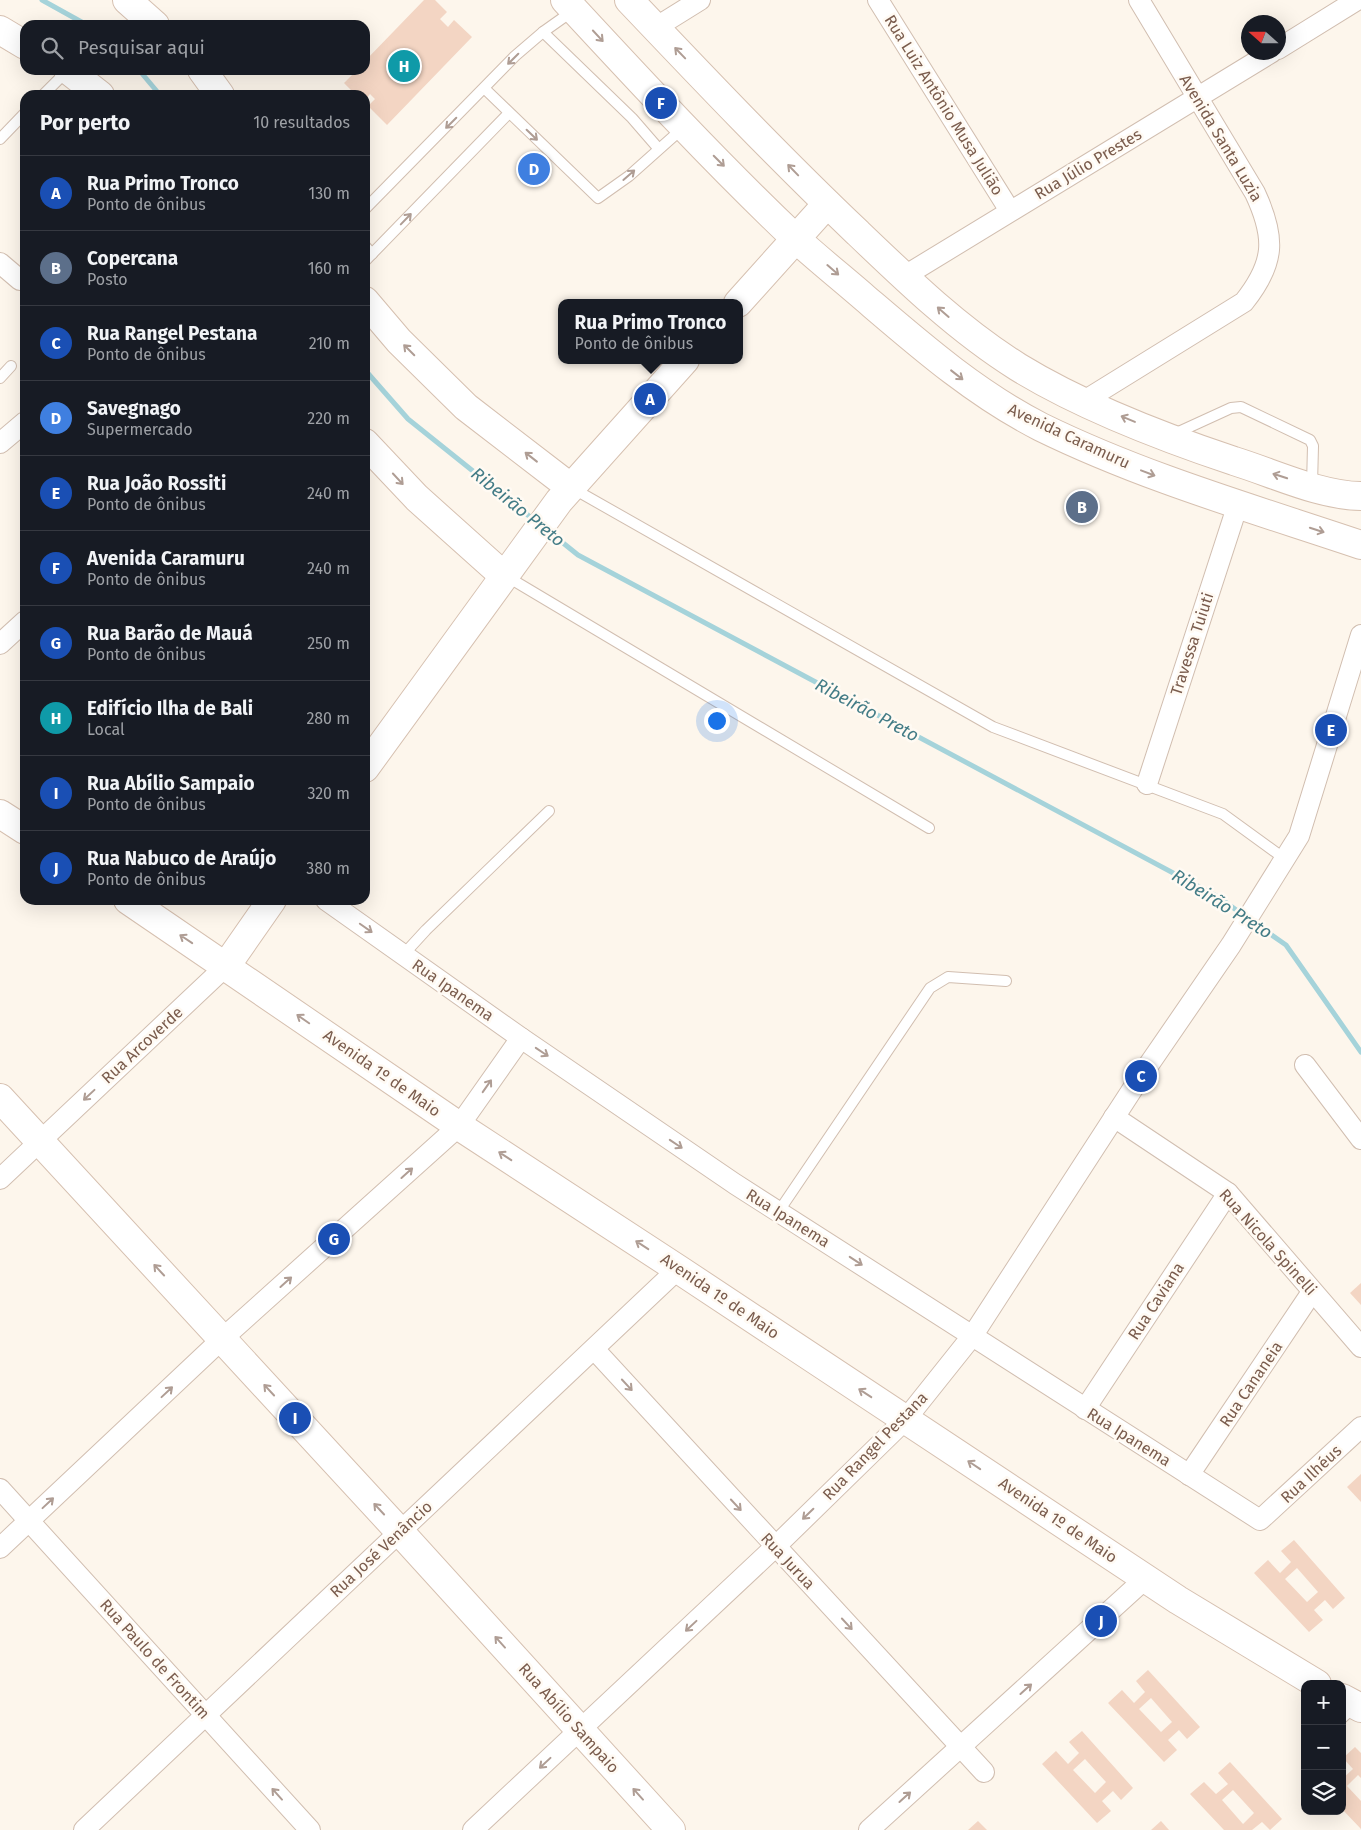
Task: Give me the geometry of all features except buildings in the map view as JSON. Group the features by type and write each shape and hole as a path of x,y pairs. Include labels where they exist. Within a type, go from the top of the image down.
{"street":[{"path":"127,0 149,20"},
{"path":"629,0 827,204 904,277 954,322 1018,367 1084,401 1198,449 1312,486 1358,492"},
{"path":"655,28 700,0"},
{"name":"Rua Luiz Antônio Musa Julião","path":"878,0 1010,211"},
{"name":"Avenida Santa Luzia","path":"1084,401 1244,302 1259,282 1270,258 1268,228 1263,210 1139,0"},
{"path":"1286,44 1357,0"},
{"name":"Avenida Caramuru","path":"569,5 684,126 796,238 913,340 964,380 1041,426 1106,456 1238,504 1361,545"},
{"path":"0,30 20,42"},
{"name":"Rua Júlio Prestes","path":"904,277 1259,60"},
{"path":"74,75 94,90"},
{"path":"206,75 216,90"},
{"path":"742,299 827,204"},
{"path":"0,263 20,280"},
{"path":"370,307 399,341 466,408 564,494"},
{"path":"370,761 511,564 564,494 681,364"},
{"path":"0,443 20,426"},
{"path":"370,448 417,498 511,564"},
{"name":"Travessa Tuiuti","path":"1146,784 1238,504"},
{"path":"0,644 20,626"},
{"name":"Rua Rangel Pestana","path":"474,1830 775,1547 906,1419 973,1335 1114,1117 1231,945 1299,836 1361,635"},
{"path":"0,814 20,827"},
{"name":"Avenida 1º de Maio","path":"135,905 459,1126 1239,1639 1310,1680"},
{"name":"Rua Arcoverde","path":"0,1179 226,966 269,905"},
{"name":"Rua Ipanema","path":"333,905 521,1038 735,1184 1260,1520"},
{"path":"0,1548 222,1339 459,1126 521,1038"},
{"path":"1305,1065 1361,1140"},
{"name":"Rua Abílio Sampaio","path":"0,1098 400,1532 671,1830"},
{"name":"Rua Nicola Spinelli","path":"1114,1117 1228,1193 1317,1287 1361,1346"},
{"name":"Rua Caviana","path":"1085,1409 1228,1193"},
{"name":"Rua José Venâncio","path":"84,1830 678,1269"},
{"name":"Rua Cananeia","path":"1190,1475 1317,1287"},
{"name":"Rua Jurua","path":"594,1349 984,1772"},
{"name":"Rua Ilhéus","path":"1260,1520 1361,1427"},
{"name":"Rua Paulo de Frontim","path":"0,1489 310,1830"},
{"path":"869,1830 1146,1578"}],"lane":[{"path":"370,204 485,89 515,56 544,32 569,5"},
{"path":"544,32 632,118 658,148"},
{"path":"48,90 63,75"},
{"path":"485,89 598,198 629,176 684,126"},
{"path":"370,256 510,113"},
{"path":"0,139 20,118"},
{"path":"0,378 11,366"},
{"path":"1168,436 1224,410 1241,407 1310,440 1313,446 1312,486"},
{"path":"564,494 993,727 1223,814 1285,859"},
{"path":"511,564 929,828"},
{"path":"404,954 426,930 549,811"},
{"path":"779,1211 930,988 948,977 1006,981"}],"waterway":[{"name":"Ribeirão Preto","path":"42,0 78,20"},
{"name":"Ribeirão Preto","path":"143,75 156,90"},
{"name":"Ribeirão Preto","path":"370,376 408,419 534,520"},
{"name":"Ribeirão Preto","path":"547,530 578,555 1220,898 1243,915"},
{"name":"Ribeirão Preto","path":"1250,920 1286,945 1361,1052"}],"place":[{"name":"Edifício Ilha de Bali","path":"404,66"},
{"name":"Avenida Caramuru","path":"661,103"},
{"name":"Savegnago","path":"534,169"},
{"name":"Rua Primo Tronco","path":"650,399"},
{"name":"Copercana","path":"1082,507"},
{"name":"Rua João Rossiti","path":"1331,730"},
{"name":"Rua Rangel Pestana","path":"1141,1076"},
{"name":"Rua Barão de Mauá","path":"334,1239"},
{"name":"Rua Abílio Sampaio","path":"295,1418"},
{"name":"Rua Nabuco de Araújo","path":"1101,1621"}]}
